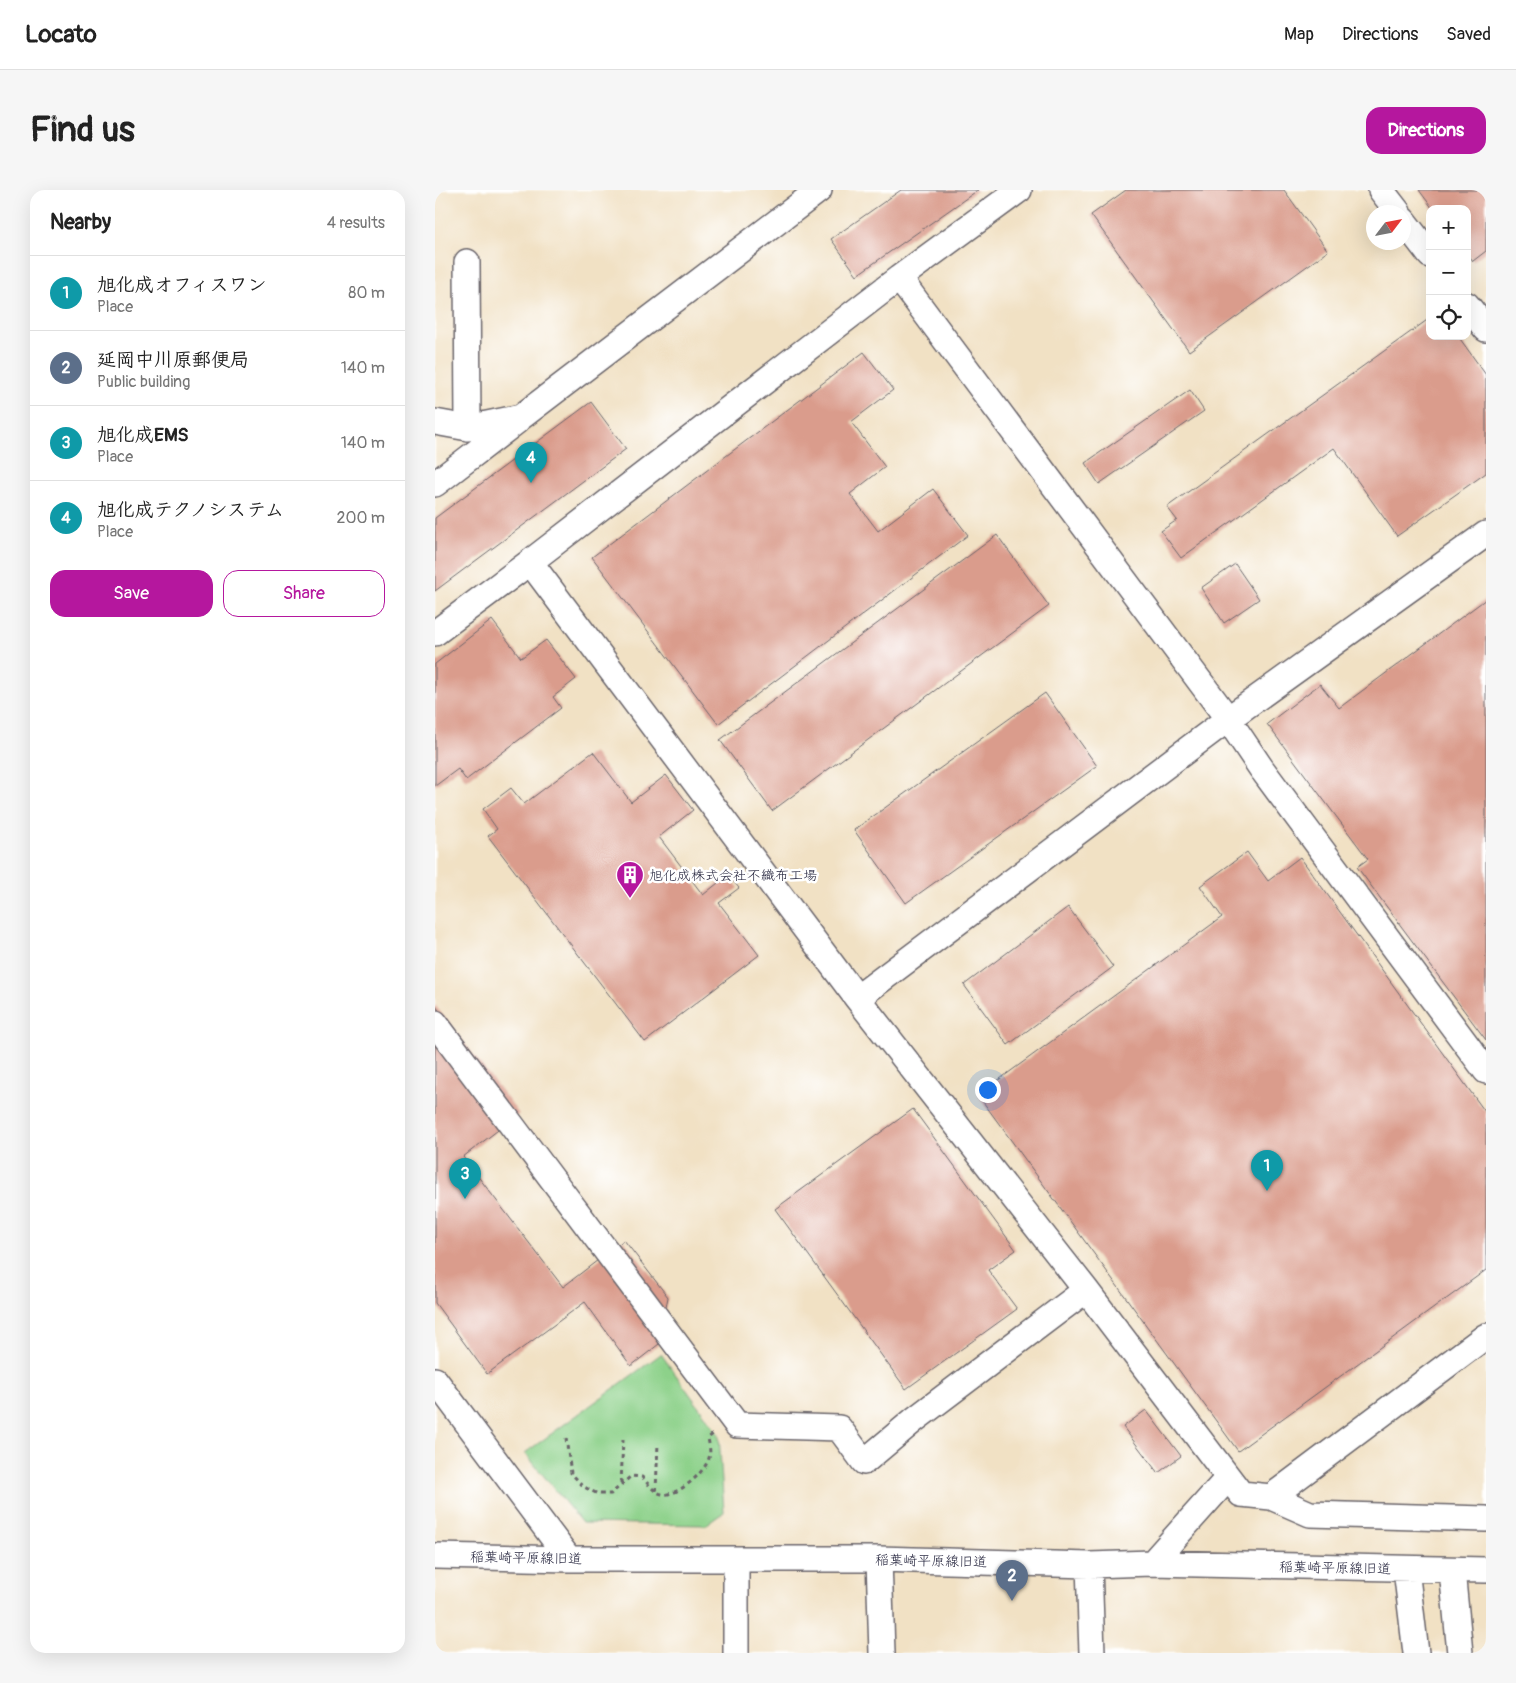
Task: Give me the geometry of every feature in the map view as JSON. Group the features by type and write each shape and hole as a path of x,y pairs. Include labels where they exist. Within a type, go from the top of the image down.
{"street":[{"path":"435,633 899,278 1019,190"},
{"path":"1381,190 1393,205"},
{"path":"435,484 805,194"},
{"path":"1411,230 1426,250"},
{"path":"467,262 468,428"},
{"path":"899,278 1228,719 1261,768 1486,1071"},
{"path":"1471,309 1486,329"},
{"path":"435,422 468,428 521,418"},
{"path":"857,998 1228,719 1486,534"},
{"path":"530,562 857,998 1086,1290 1241,1494 1271,1497 1310,1514 1486,1519"},
{"path":"435,1023 737,1425 839,1428 864,1462 914,1420 1086,1290"},
{"path":"1271,1497 1486,1336"},
{"path":"435,1380 569,1559"},
{"path":"1152,1563 1228,1478"},
{"name":"稲葉崎平原線旧道","path":"435,1556 569,1559 879,1559 1089,1565 1152,1563 1486,1570"},
{"path":"735,1559 735,1653"},
{"path":"879,1559 882,1653"},
{"path":"1089,1565 1093,1653"},
{"path":"1406,1569 1416,1653"},
{"path":"1453,1570 1460,1653"}],"path":[{"path":"567,1438 571,1473 584,1488 598,1494 611,1494 631,1476 642,1477 656,1492 665,1494 684,1488 700,1473 709,1457 708,1438"},
{"path":"621,1483 623,1440"},
{"path":"656,1492 658,1443"}],"green space":[{"path":"661,1354 719,1435 724,1512 706,1525 582,1523 525,1453"}],"building":[{"path":"901,190 978,190 857,275 831,239"},
{"path":"1126,190 1284,190 1328,251 1189,351 1091,215"},
{"path":"1419,190 1486,190 1486,251 1473,261 1471,258 1471,205 1430,205"},
{"path":"1426,321 1426,340 1461,340 1486,375 1486,473 1397,536 1334,448 1181,558 1161,531 1177,520 1167,507"},
{"path":"864,352 893,390 851,422 885,467 850,494 878,531 933,489 968,535 718,724 592,557"},
{"path":"1190,390 1204,411 1099,484 1085,463"},
{"path":"591,402 626,449 435,591 435,518"},
{"path":"997,535 1049,606 772,811 720,740"},
{"path":"1235,564 1259,599 1224,623 1201,588"},
{"path":"1486,599 1486,1040 1357,867 1368,859 1267,724 1320,684 1339,708"},
{"path":"492,620 521,658 546,640 576,679 553,697 561,708 466,780 458,769 435,786 435,664"},
{"path":"1045,693 1097,766 906,903 854,830"},
{"name":"旭化成株式会社不織布工場","path":"593,752 631,802 666,775 693,810 659,837 703,895 728,875 739,888 719,903 759,955 645,1042 488,836 497,829 483,809 511,788 524,804"},
{"path":"1247,852 1268,881 1300,857 1486,1113 1486,1270 1238,1451 978,1095 1222,917 1200,886"},
{"path":"1068,907 1113,967 1008,1045 964,985"},
{"path":"435,1005 519,1114 463,1157 563,1287 624,1240 668,1297 659,1344 631,1366 585,1302 487,1374 435,1303"},
{"path":"913,1109 1016,1250 988,1270 1017,1309 906,1389 775,1209"},
{"path":"1146,1410 1181,1456 1158,1473 1123,1427"}],"place":[{"name":"旭化成テクノシステム","path":"531,483"},
{"name":"旭化成株式会社不織布工場","path":"630,899"},
{"name":"旭化成オフィスワン","path":"1267,1191"},
{"name":"旭化成EMS","path":"465,1199"},
{"name":"延岡中川原郵便局","path":"1012,1601"}]}
